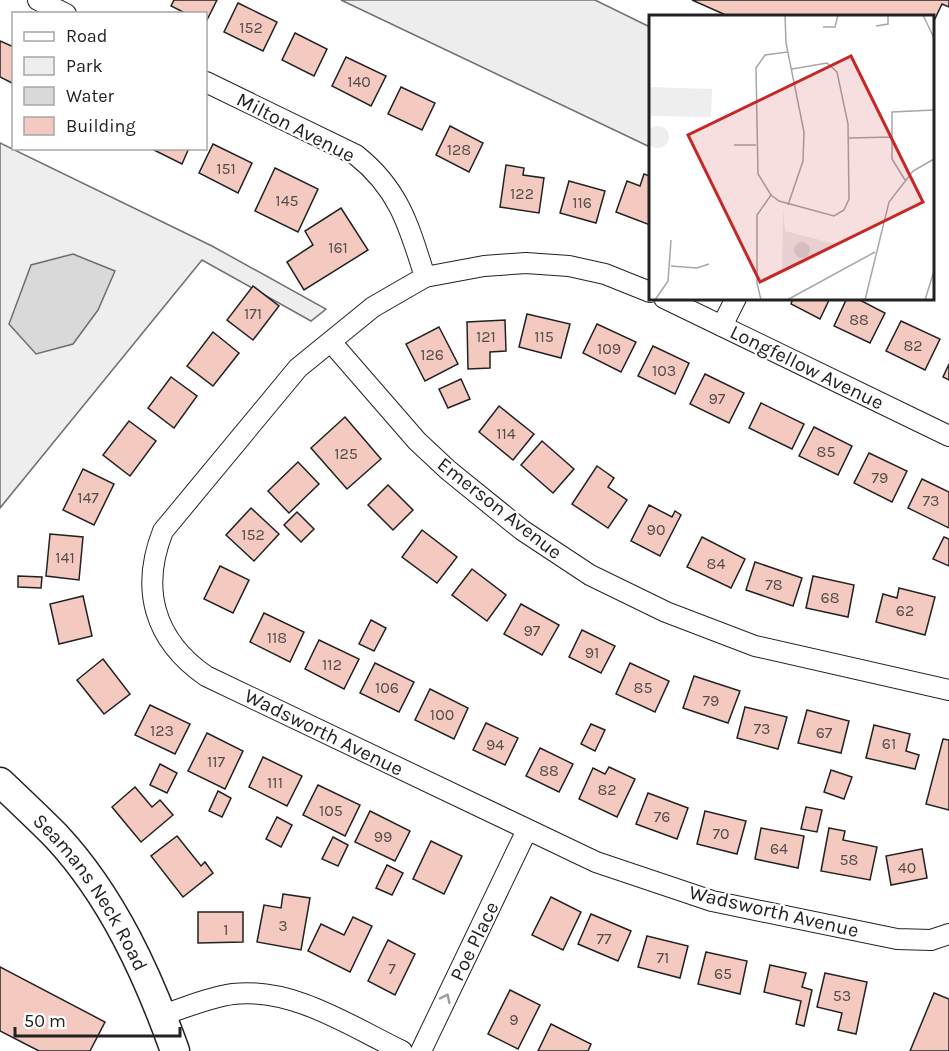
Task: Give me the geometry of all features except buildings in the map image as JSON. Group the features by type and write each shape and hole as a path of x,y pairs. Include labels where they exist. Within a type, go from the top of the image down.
{"main road":[{"name":"Seamans Neck Road","path":"0,782 57,837 87,875 133,950 162,1015 175,1051"}],"street":[{"path":"38,0 62,12"},
{"name":"Milton Avenue","path":"207,82 356,155 376,171 406,217 425,276"},
{"path":"425,276 484,266 526,263 569,266 605,274 649,291"},
{"name":"Wadsworth Avenue","path":"425,276 373,308 298,368 163,531 154,553 151,583 159,622 176,649 189,664 206,676 596,862 712,901 897,939 931,940 949,934"},
{"name":"Longfellow Avenue","path":"668,300 949,436"},
{"path":"722,326 735,300"},
{"name":"Emerson Avenue","path":"331,342 417,441 448,470 522,530 590,575 666,612 755,646 949,690"},
{"name":"Poe Place","path":"420,1051 527,830"},
{"path":"162,1015 232,994 259,993 302,1002 402,1051"}],"green space":[{"path":"0,143 212,246 326,309 311,321 202,260 0,508"}],"shaded area":[{"path":"341,0 595,0 649,27 649,147"}],"water":[{"path":"73,254 115,271 98,310 73,344 36,354 9,324 31,265"}]}
